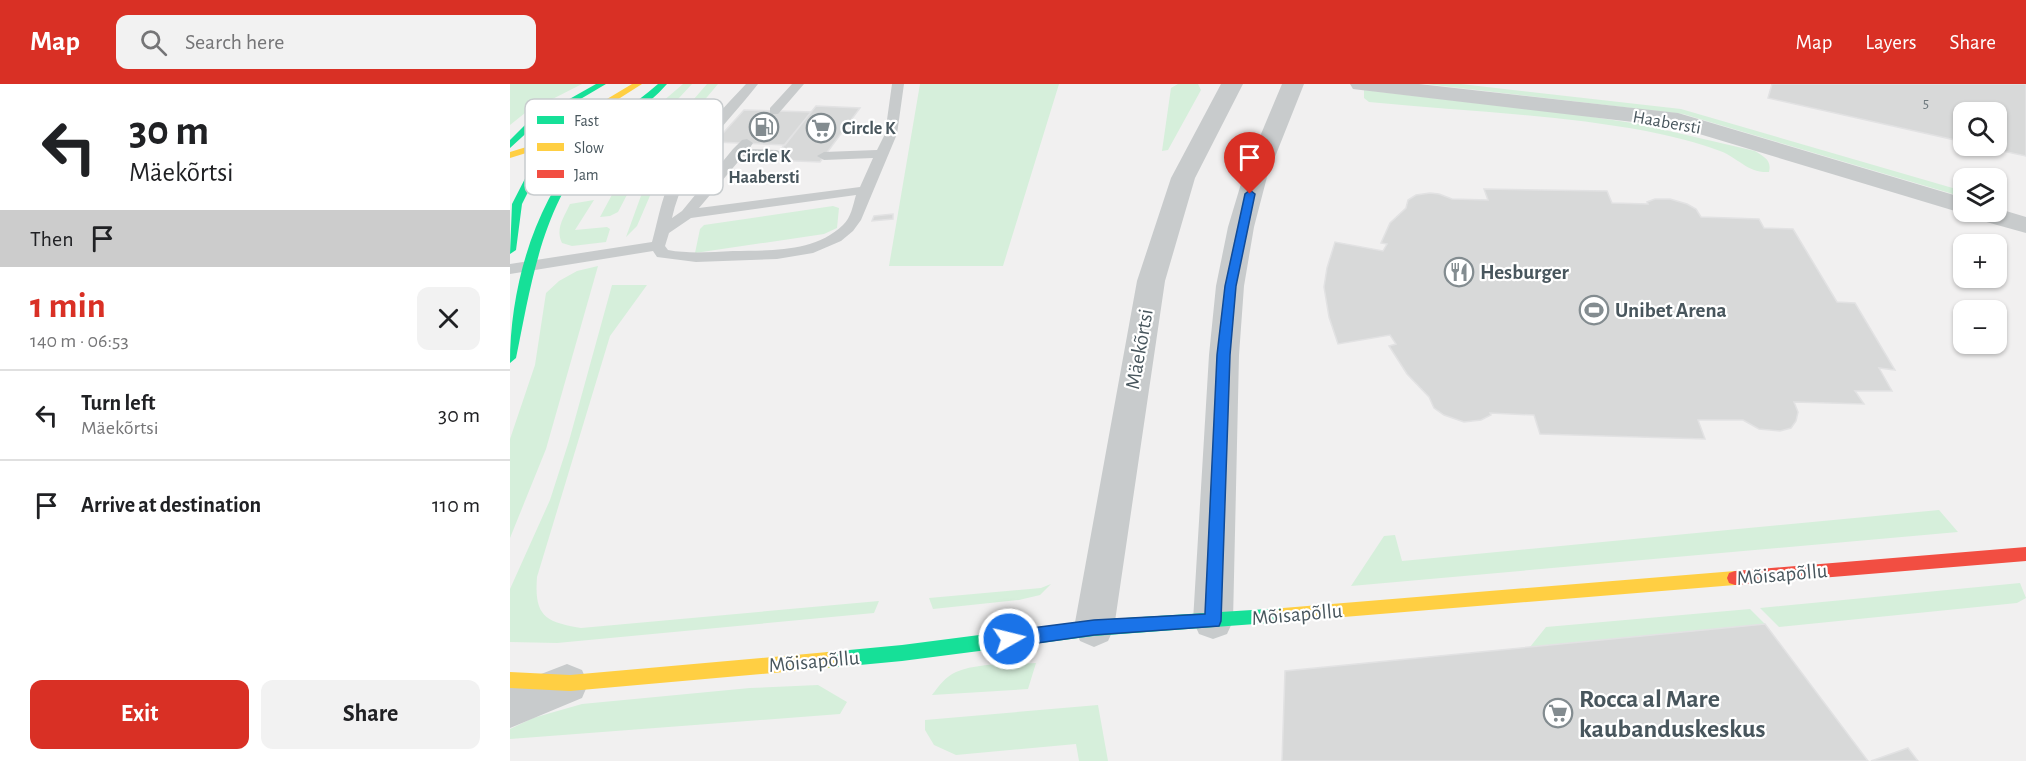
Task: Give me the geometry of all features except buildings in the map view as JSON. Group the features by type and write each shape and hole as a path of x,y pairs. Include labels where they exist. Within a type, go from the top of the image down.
{"main road":[{"path":"576,99 602,84"},
{"path":"616,99 638,84"},
{"path":"647,98 663,84"},
{"path":"513,138 525,129"},
{"path":"510,155 525,150"},
{"path":"510,250 517,204 525,188"},
{"path":"510,358 537,237 555,195"},
{"name":"Mõisapõllu","path":"510,680 570,683 902,653 1094,628 1213,621 2026,554"}],"street":[{"name":"Mäekõrtsi","path":"1094,628 1151,281 1183,178 1233,84"},
{"path":"1213,621 1224,355 1230,286 1241,227 1255,177 1293,84"},
{"name":"Haabersti","path":"1361,84 1678,120 1953,203"},
{"path":"2007,220 2026,225"},
{"name":"Mõisapõllu","path":"510,707 570,683"}],"lane":[{"path":"723,116 752,84"},
{"path":"774,111 798,84"},
{"path":"671,195 660,238 662,254 679,258 777,254 813,248 835,240 851,226 891,134 898,84"},
{"path":"723,172 743,148 777,154"},
{"path":"824,156 883,153"},
{"path":"687,214 865,190"},
{"path":"510,270 660,238 687,214 703,195"}],"green space":[{"path":"510,84 582,84 553,99 525,99 525,113 510,125"},
{"path":"683,84 692,84 678,99 666,99"},
{"path":"707,84 718,84 705,99 694,99"},
{"path":"920,84 1059,84 1003,266 889,266"},
{"path":"1178,84 1198,84 1201,90 1168,150 1162,151 1171,88"},
{"path":"1425,84 1461,84 1681,109 1953,188 1953,194 1683,114"},
{"path":"1364,90 1639,124 1755,151 1764,157 1770,168 1769,172 1761,172 1711,148 1646,131 1542,117 1369,102 1364,98"},
{"path":"612,195 627,195 618,212 600,217"},
{"path":"641,195 650,195 637,226 626,237"},
{"path":"594,200 575,230 607,227 610,229 606,242 572,246 562,243 560,228 570,204"},
{"path":"833,206 839,208 837,228 824,234 695,253 700,229 704,225"},
{"path":"598,266 546,449 510,538 510,439 535,365 546,293 559,281 577,271"},
{"path":"612,285 647,285 610,336 537,577 538,601 544,615 550,620 581,628 879,601 874,613 557,643 510,642 510,589 550,500 569,441"},
{"path":"1939,510 1958,532 1351,586 1384,536 1395,535 1402,561"},
{"path":"2020,583 2026,598 2017,603 1779,627 1760,608"},
{"path":"1051,584 1040,595 1019,600 933,609 929,598 1041,588"},
{"path":"1750,609 1765,624 1530,647 1546,627"},
{"path":"1036,663 1028,689 932,695 949,676 964,669 995,664"},
{"path":"818,685 847,702 840,714 510,739 510,729 533,718 582,704 750,688"},
{"path":"1098,705 1108,761 1079,761 1076,744 956,755 934,745 925,730 925,720"}],"traffic: fast":[{"path":"576,99 602,84"},
{"path":"645,99 663,84"},
{"path":"510,145 525,130"},
{"path":"510,250 517,204 525,188"},
{"path":"510,358 534,251 557,195"},
{"path":"828,660 902,653 1094,628 1283,615"}],"traffic: slow":[{"path":"613,99 638,84"},
{"path":"510,155 525,150"},
{"path":"1283,615 1735,578"},
{"path":"510,680 570,683 828,660"}],"traffic: jam":[{"path":"1735,578 2026,554"}],"place":[{"name":"Circle K Haabersti","path":"764,127"},
{"name":"Circle K","path":"821,128"},
{"name":"Hesburger","path":"1459,272"},
{"name":"Unibet Arena","path":"1594,310"},
{"name":"Rocca al Mare kaubanduskeskus","path":"1558,713"}],"route":[{"path":"1009,639 1094,628 1213,621 1224,355 1230,286 1250,194"}]}
